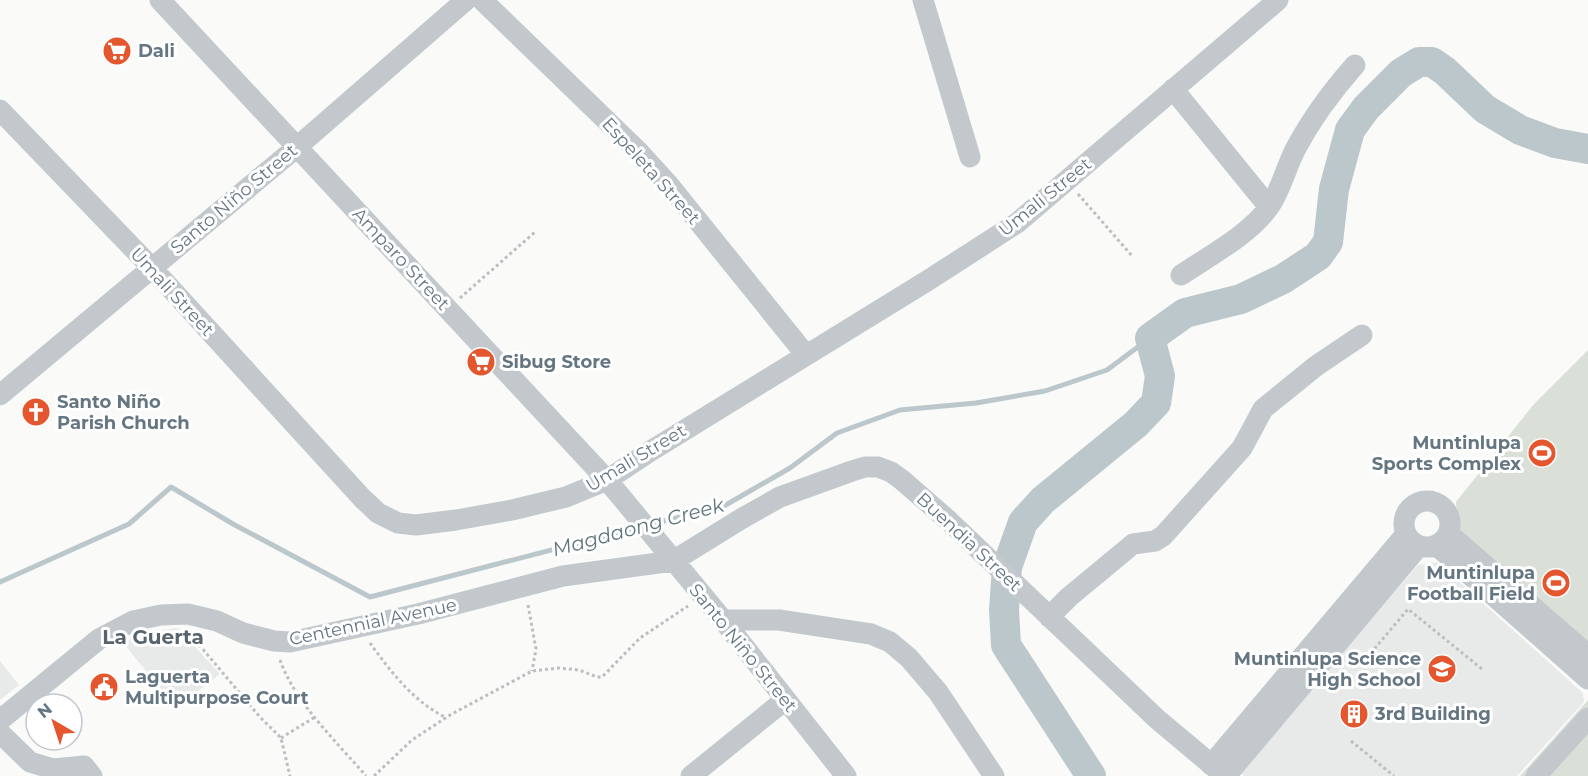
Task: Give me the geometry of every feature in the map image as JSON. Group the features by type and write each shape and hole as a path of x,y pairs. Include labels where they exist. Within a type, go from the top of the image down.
{"street":[{"name":"Amparo Street","path":"160,0 607,480 639,520"},
{"name":"Santo Niño Street","path":"0,394 297,147 466,0"},
{"name":"Espeleta Street","path":"482,0 606,119 669,185 806,355"},
{"path":"923,0 970,157"},
{"name":"Umali Street","path":"0,110 152,268 362,498 378,513 398,523 416,525 512,510 566,497 607,480 1017,223 1278,0"},
{"path":"1181,275 1248,228 1269,207 1296,148 1330,93 1355,65"},
{"path":"1173,89 1269,207"},
{"path":"1049,617 1069,597 1133,544 1155,541 1163,536 1242,448 1263,409 1316,366 1362,335"},
{"name":"Buendia Street","path":"668,555 780,497 865,467 878,467 891,472 990,561 1157,719 1221,772"},
{"name":"Santo Niño Street","path":"639,520 723,620 845,775"},
{"path":"1221,772 1351,612 1427,540"},
{"path":"1427,540 1588,655"},
{"path":"1427,540 1588,679"},
{"name":"Centennial Avenue","path":"0,720 99,639 128,623 161,615 188,614 217,621 243,633 274,641 290,642 563,576 668,555"},
{"path":"723,620 779,621 871,634 890,642 909,658 938,692 994,776"},
{"path":"691,776 785,700"},
{"path":"1536,776 1588,718"},
{"path":"0,733 30,762 53,769 84,766 92,776"}],"path":[{"path":"1067,181 1133,257"},
{"path":"448,309 535,232"},
{"path":"524,586 535,641 532,671"},
{"path":"374,776 412,740 445,717 532,671 559,668 579,670 602,677 640,638 702,596"},
{"path":"1351,668 1370,654 1408,609 1482,669"},
{"path":"188,614 196,641 259,716 281,738 290,776"},
{"path":"358,627 385,663 419,701 425,707 445,717"},
{"path":"274,641 286,678 315,717 366,776"},
{"path":"281,738 315,717"},
{"path":"1351,741 1394,776"}],"shaded area":[{"name":"Muntinlupa Sports Complex","path":"1588,350 1588,647 1458,528 1456,502 1534,404"},
{"name":"Muntinlupa Science High School","path":"1437,562 1583,693 1584,702 1517,776 1244,776 1238,771 1418,565"},
{"path":"178,628 220,674 176,708 124,644 133,636 146,632"},
{"path":"0,661 19,685 0,700"},
{"path":"1588,700 1588,776 1520,776"}],"waterway":[{"name":"Magdaong Creek","path":"1091,776 1006,645 1004,610 1007,567 1023,522 1043,500 1136,424 1156,403 1160,376 1150,338 1185,313 1241,299 1283,279 1318,256 1328,242 1334,189 1350,130 1366,108 1401,73 1419,62 1432,62 1445,71 1485,109 1520,130 1555,143 1588,149"},
{"name":"Magdaong Creek","path":"652,524 724,506 790,468 837,433 900,410 976,403 1045,391 1107,370 1150,338"},
{"name":"Magdaong Creek","path":"0,582 129,524 171,487 233,524 370,597 640,527"}],"place":[{"name":"Dali","path":"117,51"},
{"name":"Sibug Store","path":"481,362"},
{"name":"Santo Niño Parish Church","path":"36,412"},
{"name":"Muntinlupa Sports Complex","path":"1542,453"},
{"name":"Muntinlupa Football Field","path":"1556,583"},
{"name":"Muntinlupa Science High School","path":"1442,669"},
{"name":"Laguerta Multipurpose Court","path":"104,687"},
{"name":"3rd Building","path":"1354,714"}],"district":[{"name":"La Guerta","path":"153,637"}]}
